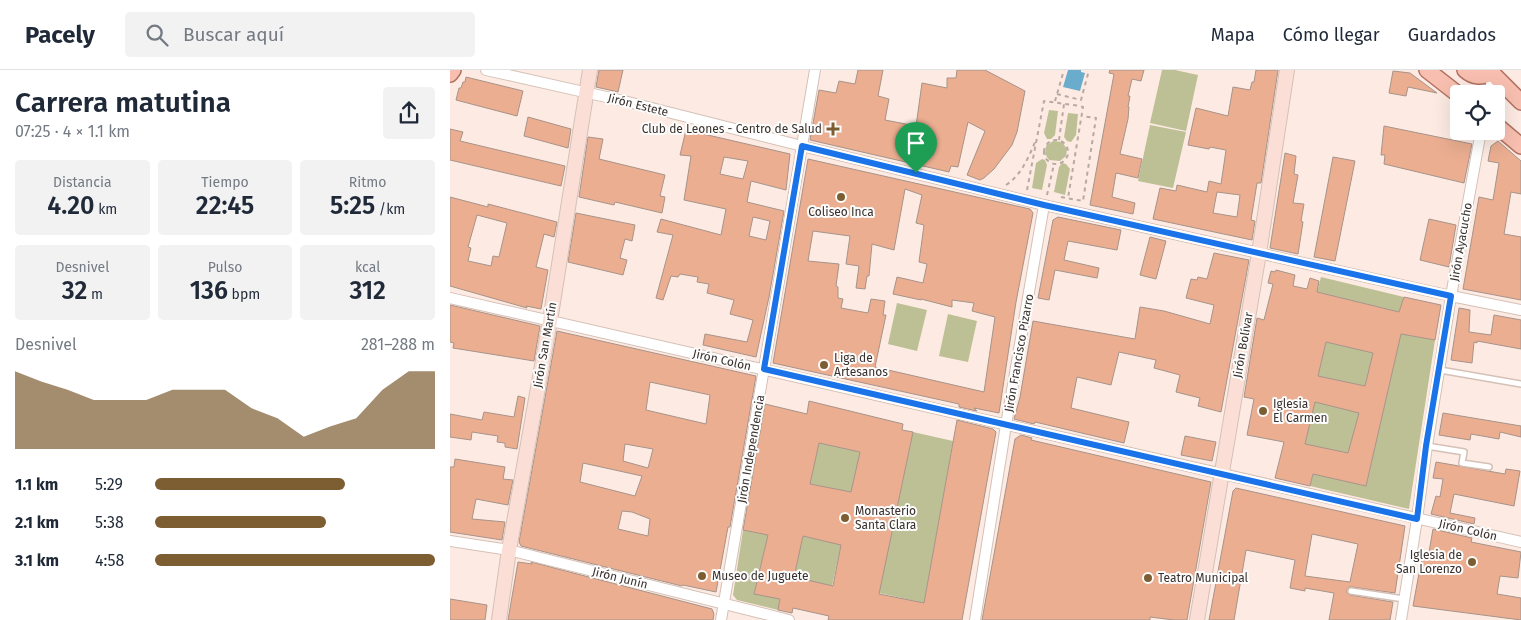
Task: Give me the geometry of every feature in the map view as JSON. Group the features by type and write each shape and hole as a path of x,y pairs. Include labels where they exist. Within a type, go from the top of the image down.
{"main road":[{"path":"450,74 453,70"},
{"path":"1427,70 1450,88"},
{"path":"1465,70 1470,75 1481,77 1492,71 1521,102"},
{"path":"1505,133 1521,146"}],"street":[{"name":"Jirón Estete","path":"486,70 586,92 802,146 1259,252 1521,310"},
{"name":"Jirón San Martín","path":"499,620 509,550 550,320 590,70"},
{"name":"Jirón Independencia","path":"721,620 815,70"},
{"name":"Jirón Bolívar","path":"1197,620 1259,252 1287,70"},
{"path":"1490,85 1492,71"},
{"name":"Jirón Ayacucho","path":"1401,620 1426,446 1479,140"},
{"name":"Jirón Francisco Pizarro","path":"975,620 1006,425 1045,201"},
{"name":"Jirón Colón","path":"450,298 1521,542"},
{"name":"Jirón Junín","path":"450,541 509,550 789,620"}],"lane":[{"path":"1440,370 1521,384"},
{"path":"1426,446 1464,452 1462,463 1489,467"},
{"path":"1351,591 1404,599"}],"path":[{"path":"1055,102 1064,70"},
{"path":"1068,198 1082,116 1083,107 1080,106 1089,70"},
{"path":"1057,94 1081,100"},
{"path":"1027,190 1044,100 1080,106"},
{"path":"1059,140 1064,104"},
{"path":"1082,116 1096,118 1083,201"},
{"path":"1006,185 1017,176 1027,161 1037,138"},
{"path":"1059,140 1065,144 1068,154 1062,163 1054,164 1046,159 1044,150 1049,142 1059,140"},
{"path":"1045,201 1054,164"}],"green space":[{"path":"1162,70 1175,70 1198,75 1186,131 1150,123"},
{"path":"1049,110 1058,111 1055,135 1051,139 1047,139 1044,133"},
{"path":"1068,113 1078,114 1076,135 1071,142 1067,141 1064,137"},
{"path":"1150,125 1186,132 1173,188 1138,181"},
{"path":"1053,141 1062,142 1067,149 1066,156 1060,161 1049,160 1045,154 1046,146"},
{"path":"1042,159 1045,160 1047,165 1042,190 1032,188 1036,163"},
{"path":"1062,163 1066,164 1070,169 1065,195 1054,192 1059,167"},
{"path":"1321,277 1404,297 1399,312 1317,292"},
{"path":"897,303 927,310 917,351 888,344"},
{"path":"948,314 977,321 968,362 939,356"},
{"path":"1401,334 1435,340 1409,509 1310,486 1313,474 1366,486"},
{"path":"1326,342 1373,353 1365,386 1318,376"},
{"path":"1315,402 1359,413 1348,453 1305,444"},
{"path":"913,432 953,441 924,603 879,593"},
{"path":"819,443 860,452 851,492 810,484"},
{"path":"743,530 768,535 754,593 780,599 778,610 737,600 733,595"},
{"path":"803,536 841,545 832,586 794,577"}],"water":[{"path":"1068,70 1081,70 1081,72 1085,73 1080,91 1063,87"}],"building":[{"path":"599,70 623,70 618,92 596,87"},
{"path":"858,70 883,70 878,96 889,99 885,120 916,126 922,83 947,88 947,78 956,78 957,70 985,70 1025,91 1017,132 1012,145 994,169 980,180 967,175 985,131 968,122 958,167 951,166 949,172 810,140 819,90 836,93 839,81 855,84"},
{"path":"1110,70 1144,70 1141,81 1132,79 1128,96 1130,96 1128,119 1120,154 1142,159 1138,178 1116,173 1112,197 1135,203 1133,214 1090,205 1114,74 1109,73"},
{"path":"1256,70 1278,70 1261,183 1257,183 1251,220 1255,221 1252,240 1153,219 1160,188 1176,191 1177,185 1207,192 1209,181 1221,184 1226,150 1188,145 1196,108 1228,116 1233,87 1250,90 1252,82 1254,82","holes":["1217,192 1240,195 1237,217 1213,213"]},
{"path":"1393,71 1410,73 1437,93 1408,87 1406,96 1389,93"},
{"path":"466,77 523,91 517,116 456,100 459,88 465,82"},
{"path":"528,117 571,129 568,148 524,136"},
{"path":"1384,126 1472,144 1464,183 1384,164 1385,155 1381,155"},
{"path":"450,129 463,132 460,141 565,166 561,186 450,160"},
{"path":"686,130 790,154 786,190 751,181 747,202 784,211 756,357 703,345 705,334 747,342 753,320 730,314 734,300 707,293 709,284 697,282 698,277 680,274 678,277 671,276 663,300 656,298 673,235 657,232 661,219 721,235 726,209 684,200 691,156 680,155","holes":["724,157 748,161 743,179 720,174","753,217 770,221 766,240 749,236"]},
{"path":"588,137 603,139 599,159 665,175 660,196 665,197 662,213 615,202 614,205 579,197"},
{"path":"1498,141 1521,161 1521,194 1511,192 1504,234 1521,237 1521,300 1463,289 1479,197 1493,200 1499,163 1488,161 1491,146"},
{"path":"1285,153 1296,156 1294,174 1298,175 1293,203 1304,204 1298,254 1270,248"},
{"path":"1333,157 1355,161 1335,261 1314,257"},
{"path":"808,159 1030,209 1033,213 1016,302 999,413 974,408 977,411 959,407 959,404 773,363","holes":["905,189 922,195 916,223 924,225 919,262 927,264 923,283 897,277 893,294 952,307 952,300 974,303 972,311 995,317 984,392 875,367 886,315 883,315 885,301 871,299 868,313 841,308 843,299 838,298 838,287 836,286 839,264 808,261 813,231 850,236 846,264 859,266 856,288 865,289 867,276 869,276 872,244 894,250"]},
{"path":"450,197 488,207 488,204 557,222 554,237 544,234 536,267 548,270 541,309 526,306 527,308 450,286","holes":["477,215 507,223 499,257 493,256 491,266 468,261 471,248 468,247"]},
{"path":"576,213 635,225 632,241 625,239 620,258 627,260 623,275 568,262"},
{"path":"1058,217 1121,230 1117,250 1068,241 1064,260 1099,268 1097,278 1055,270 1049,300 1038,298 1053,220"},
{"path":"1429,219 1456,225 1449,267 1420,260"},
{"path":"1150,237 1166,241 1156,279 1140,275"},
{"path":"1214,253 1249,260 1221,412 1198,406 1200,398 1176,392 1180,375 1154,368 1156,360 1119,352 1111,385 1077,377 1071,408 1129,422 1124,443 1035,422 1034,424 1014,419 1020,397 1033,321 1135,339 1140,307 1164,311 1210,324 1214,305 1186,298 1191,279 1197,280 1198,277 1207,279"},
{"path":"1276,270 1295,275 1293,286 1307,289 1310,278 1319,281 1317,292 1399,312 1404,297 1441,305 1435,340 1401,334 1366,486 1313,474 1310,486 1275,478 1284,442 1247,435 1254,399 1244,397 1257,318 1264,320 1273,284 1268,283 1271,271 1275,272","holes":["1326,342 1373,353 1365,386 1318,376","1315,402 1359,413 1348,453 1305,444"]},
{"path":"450,305 540,326 534,361 453,348 454,343 450,342"},
{"path":"1459,308 1470,310 1469,332 1491,335 1494,315 1521,320 1521,349 1477,341 1477,343 1474,342 1472,363 1451,360"},
{"path":"557,331 756,376 730,527 728,527 716,592 682,586 521,546 519,542","holes":["650,382 710,395 706,424 646,410","625,444 653,449 648,468 623,461","583,463 642,476 635,496 580,482","622,511 632,512 650,519 648,536 618,529"]},
{"path":"518,396 525,398 517,449 505,447 505,443 497,442 498,436 472,432 471,440 450,437 450,414 482,420 484,412 514,417"},
{"name":"Monasterio Santa Clara","path":"809,401 903,424 902,430 913,432 879,594 924,603 957,420 993,429 996,432 962,620 828,620 829,616 793,608 792,613 778,610 780,599 754,594 768,535 743,530 765,404 807,414","holes":["819,443 860,452 851,492 810,484","803,536 841,545 833,586 794,577"]},
{"path":"1443,413 1521,426 1521,437 1500,432 1499,439 1471,434 1470,440 1439,435"},
{"path":"1021,435 1032,438 1031,440 1211,482 1187,620 1150,617 1150,620 982,620 1015,439"},
{"path":"1185,436 1216,442 1212,461 1181,455"},
{"path":"455,459 505,467 503,479 513,480 508,505 476,499 472,519 505,522 502,540 450,532 450,467 454,467"},
{"path":"1436,462 1505,474 1506,469 1520,471 1514,506 1454,494 1450,513 1475,518 1474,524 1431,514 1436,496 1440,497 1443,479 1433,478"},
{"path":"1236,488 1405,526 1395,593 1352,587 1349,587 1347,590 1347,593 1350,595 1393,602 1390,620 1329,620 1334,593 1305,588 1305,591 1290,588 1295,560 1246,550 1234,620 1209,620 1233,491","holes":["1312,534 1358,544 1350,582 1305,576"]},
{"path":"1433,529 1472,538 1471,542 1521,552 1518,578 1500,576 1497,594 1521,598 1521,620 1413,606 1422,557 1428,558"},
{"path":"518,562 532,564 531,562 712,609 714,614 713,620 508,620"},
{"path":"450,599 487,605 485,620 450,620"}],"place":[{"name":"Club de Leones - Centro de Salud","path":"833,129"},
{"name":"Coliseo Inca","path":"841,197"},
{"name":"Liga de Artesanos","path":"824,365"},
{"name":"Iglesia El Carmen","path":"1263,411"},
{"name":"Monasterio Santa Clara","path":"845,518"},
{"name":"Iglesia de San Lorenzo","path":"1472,562"},
{"name":"Museo de Juguete","path":"702,576"},
{"name":"Teatro Municipal","path":"1148,578"}],"route":[{"path":"802,146 916,173 1044,205 1451,296 1426,446 1417,519 764,369 802,146"}]}
